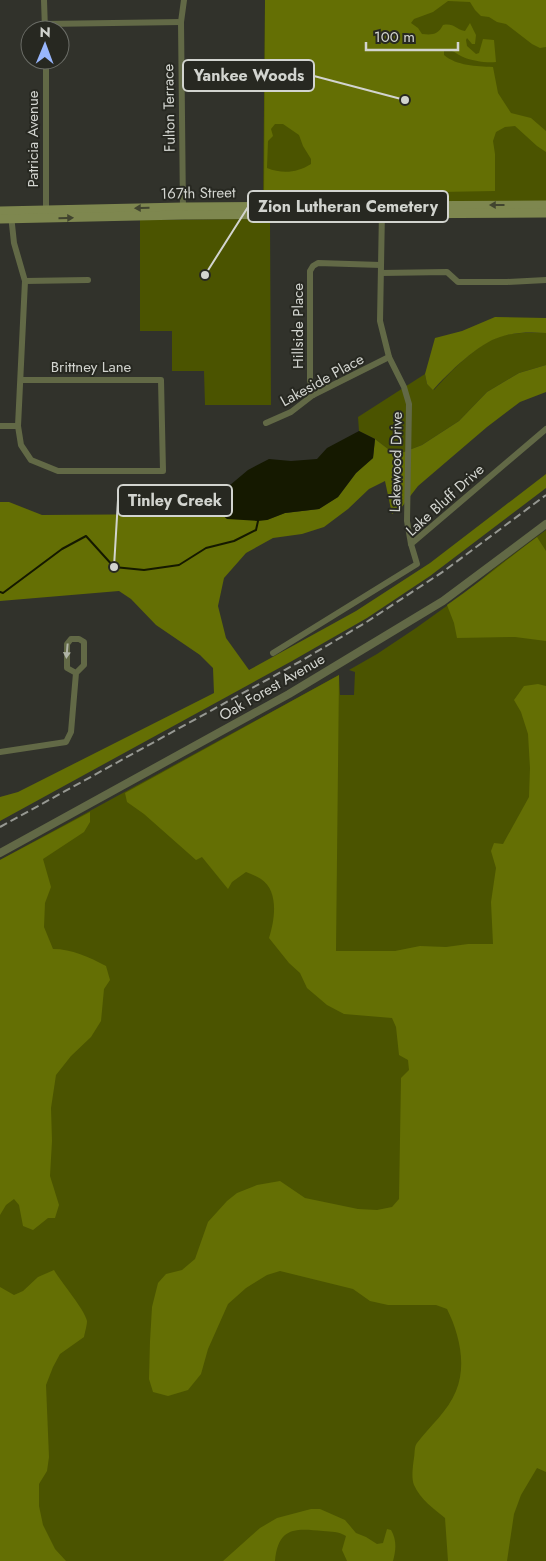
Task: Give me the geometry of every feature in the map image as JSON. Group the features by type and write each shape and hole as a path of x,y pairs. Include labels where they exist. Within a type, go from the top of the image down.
{"main road":[{"name":"167th Street","path":"382,210 546,205"},
{"name":"167th Street","path":"0,219 11,215 183,211 382,210 546,213"},
{"name":"167th Street","path":"0,211 11,215"}],"street":[{"path":"44,0 45,20"},
{"name":"Fulton Terrace","path":"183,211 181,22 184,0"},
{"path":"70,26 181,22"},
{"name":"Patricia Avenue","path":"46,70 46,214"},
{"name":"Lakewood Drive","path":"382,210 380,321 389,357 404,387 409,404 407,521 411,544"},
{"path":"0,426 18,426 21,380 24,281 14,243 11,215"},
{"name":"Hillside Place","path":"313,395 310,380 310,271 318,263 381,265"},
{"path":"381,273 447,272 458,282 546,280"},
{"path":"24,281 88,280"},
{"name":"Lakeside Place","path":"266,423 291,412 313,395 389,357"},
{"name":"Brittney Lane","path":"18,426 21,445 31,460 58,471 163,471 161,380 21,380"},
{"name":"Lake Bluff Drive","path":"273,653 417,564 411,544 546,429"},
{"name":"Oak Forest Avenue","path":"0,853 290,694 443,601 546,524"},
{"path":"0,752 66,742 71,732 76,673 84,665 84,642 79,639 71,639 67,644 67,668 76,673"}],"green space":[{"path":"265,0 546,0 546,202 263,203"},
{"path":"265,0 546,0 546,47 540,48 532,44 506,24 481,16 470,2 448,1 433,12 414,19 411,23 422,34 434,34 443,25 452,25 465,31 470,23 476,35 475,44 472,44 467,38 467,46 476,54 479,53 483,39 494,40 496,62 471,60 448,50 444,50 444,55 449,59 473,66 493,67 498,93 511,113 531,118 546,131 546,152 515,126 505,127 496,132 493,141 495,191 274,195 264,200","holes":["275,124 283,124 299,135 311,159 311,164 289,172 267,168 268,141 273,136 271,129"]},
{"path":"270,219 271,405 205,405 204,371 172,371 172,331 140,331 140,220"},
{"path":"495,317 546,318 546,333 517,333 492,340 464,359 433,390 427,384 425,374 435,338 462,331"},
{"path":"521,333 546,333 546,365 519,373 487,392 459,421 422,445 396,455 375,439 359,431 358,417 425,374 427,384 434,390 455,368 489,341 501,336"},
{"path":"546,365 546,392 520,402 487,427 418,486 401,508 392,514 385,481 369,489 348,509 324,527 302,534 273,538 246,553 224,578 218,606 226,638 249,670 356,611 430,563 546,474 546,488 430,576 367,618 0,821 0,797 18,792 214,693 213,668 200,655 156,625 131,599 119,591 0,601 0,502 9,502 42,515 186,514 205,487 220,486 217,496 267,520 285,513 319,509 338,497 356,473 373,458 375,439 396,455 422,445 459,421 487,392 519,373"},
{"path":"546,530 546,1561 0,1561 0,860 339,675 340,695 354,695 355,672 349,670 416,628 469,590"},
{"path":"537,537 546,551 546,641 515,637 457,638 447,605"},
{"path":"339,675 336,951 395,951 420,946 446,947 468,944 493,944 491,902 496,868 491,851 494,843 503,844 529,797 528,734 521,712 514,700 524,686 538,684 546,686 546,1472 537,1468 521,1495 514,1514 507,1561 448,1561 445,1518 424,1499 413,1482 412,1475 416,1445 453,1398 461,1371 458,1339 447,1309 436,1305 388,1305 370,1301 353,1289 280,1271 267,1275 246,1288 228,1304 208,1349 201,1374 188,1390 168,1396 153,1392 149,1379 152,1307 158,1283 166,1274 182,1270 195,1259 208,1222 237,1193 257,1185 280,1181 305,1198 358,1209 377,1210 392,1207 399,1199 401,1078 409,1070 408,1060 399,1055 396,1027 392,1018 344,1014 327,1005 307,988 300,973 289,963 269,938 274,906 271,891 267,884 246,872 232,882 228,889 202,857 196,860 144,814 127,802 125,793"},
{"path":"90,812 90,822 84,832 43,859 51,887 45,903 44,927 53,949 67,950 80,954 106,966 110,980 104,989 101,1021 91,1037 71,1056 56,1075 51,1108 50,1176 59,1205 55,1218 48,1218 33,1230 23,1226 19,1205 14,1199 6,1205 0,1215 0,860"},
{"path":"54,1270 82,1310 87,1321 84,1337 60,1354 46,1385 49,1457 47,1471 39,1484 39,1506 43,1525 55,1549 66,1561 0,1561 0,1287 14,1295 23,1291 38,1277"},
{"path":"311,1509 320,1509 345,1520 356,1533 377,1544 383,1543 387,1529 391,1530 395,1545 393,1561 347,1561 342,1550 346,1536 335,1532 296,1530 284,1536 277,1550 275,1561 223,1561 260,1528 277,1518"}],"shaded area":[{"path":"359,431 375,439 373,458 356,473 338,497 319,509 285,513 267,520 258,521 227,519 215,509 217,496 248,470 269,459 291,461 317,459 327,448"}],"waterway":[{"path":"0,592 3,593 62,549 86,536 114,567 144,570 179,565 206,548 234,541 256,530 258,521"}],"railway":[{"path":"0,827 301,661 365,623 444,571 546,495"}],"place":[{"name":"Yankee Woods","path":"405,100"},
{"name":"Zion Lutheran Cemetery","path":"205,275"},
{"name":"Tinley Creek","path":"114,567"}]}
